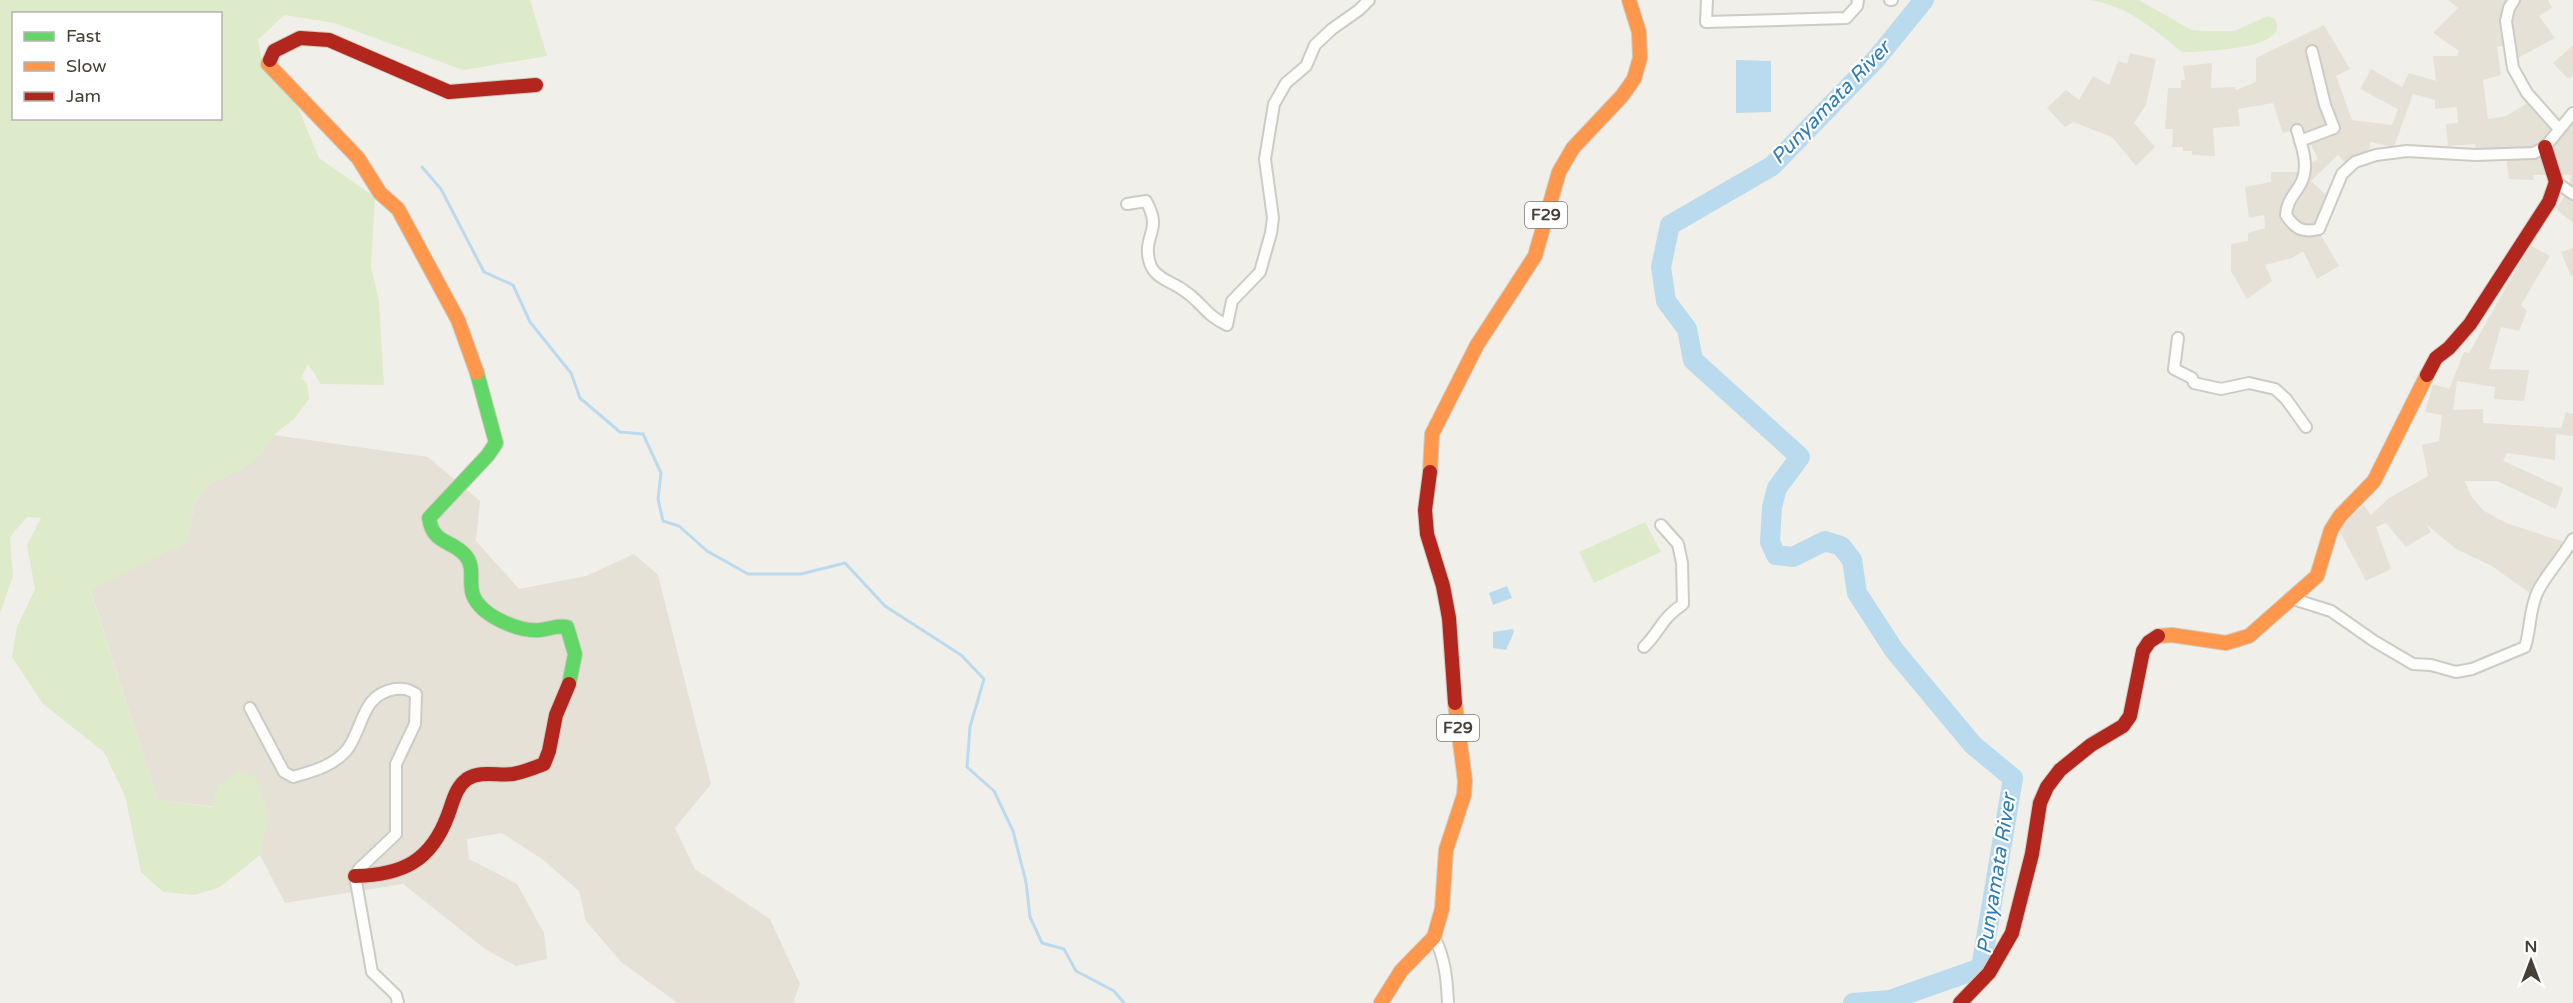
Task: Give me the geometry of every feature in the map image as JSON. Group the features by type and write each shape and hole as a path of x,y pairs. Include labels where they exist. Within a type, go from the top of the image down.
{"street":[{"path":"1127,204 1146,201 1152,212 1155,220 1148,246 1149,260 1154,272 1166,282 1183,289 1210,316 1227,325 1232,301 1260,272 1271,233 1273,218 1265,159 1274,104 1286,83 1306,66 1315,45 1332,28 1359,10 1369,0"},
{"name":"F29","path":"1381,1003 1401,971 1434,937 1442,909 1446,850 1464,795 1465,781 1454,697 1449,618 1443,586 1427,534 1425,510 1430,480 1432,434 1477,345 1535,256 1542,241 1550,194 1558,172 1571,150 1618,101 1638,70 1642,44 1637,18 1629,0"},
{"path":"1707,0 1706,22 1846,18 1857,6 1858,0"},
{"path":"2514,0 2506,21 2514,68 2527,93 2559,129"},
{"path":"355,876 374,877 403,871 435,846 454,792 467,779 487,773 508,774 544,764 550,754 553,727 570,685 576,662 573,638 567,627 557,624 539,630 529,629 489,615 477,606 472,593 470,560 463,552 438,539 429,529 429,518 438,506 488,455 496,443 483,389 459,320 398,209 380,193 358,158 268,64 274,51 300,38 329,40 448,92 536,85"},
{"path":"2300,141 2334,128 2325,105 2312,51"},
{"path":"2297,130 2305,171 2301,183 2287,203 2286,215 2298,229 2308,232 2319,229 2342,174 2355,162 2376,155 2408,151 2475,155 2534,153 2545,147 2573,113"},
{"path":"1960,1003 1989,973 2012,933 2032,854 2040,803 2047,787 2060,770 2091,745 2123,726 2130,716 2140,660 2148,642 2161,635 2226,643 2249,636 2318,576 2331,530 2340,516 2374,481 2436,358 2470,324 2549,202 2556,182 2545,147"},
{"path":"2556,182 2573,194"},
{"path":"2178,338 2174,369 2192,378 2194,382 2221,389 2249,382 2275,389 2286,399 2306,427"},
{"path":"1644,647 1653,637 1661,621 1683,604 1682,563 1678,544 1661,525"},
{"path":"2290,598 2331,611 2374,641 2413,664 2431,665 2456,672 2472,669 2525,647 2529,634 2530,612 2538,590 2573,539"},
{"path":"250,708 284,772 293,777 326,767 346,750 371,701 383,691 406,688 416,693 416,724 396,764 396,834 359,869 355,876 372,972 396,995 398,1003"},
{"path":"1434,937 1441,950 1447,980 1448,1003"}],"shaded area":[{"path":"2448,0 2548,0 2552,8 2539,16 2555,38 2518,58 2510,44 2497,47 2501,75 2483,80 2488,119 2506,116 2532,100 2561,134 2573,122 2573,223 2556,209 2569,189 2571,175 2533,175 2534,180 2509,179 2505,150 2476,150 2475,144 2448,146 2446,124 2458,123 2457,107 2435,109 2435,100 2413,94 2394,147 2370,142 2370,148 2348,166 2338,155 2311,181 2328,197 2314,224 2339,266 2317,279 2303,251 2292,258 2265,265 2272,281 2247,299 2231,271 2231,244 2248,241 2248,233 2265,228 2264,215 2249,218 2245,187 2271,182 2271,172 2297,172 2318,159 2310,143 2295,148 2291,131 2283,133 2273,103 2238,109 2240,126 2213,128 2215,156 2192,155 2192,151 2183,151 2183,147 2172,147 2173,129 2165,129 2168,88 2181,88 2181,80 2185,80 2183,66 2212,63 2211,88 2235,87 2236,90 2256,82 2256,58 2324,25 2350,69 2336,76 2352,120 2392,125 2398,109 2360,89 2371,69 2402,87 2409,73 2436,81 2433,56 2457,56 2459,51 2433,33 2458,8"},
{"path":"2573,45 2573,75 2568,79 2553,63"},
{"path":"2130,53 2156,59 2146,105 2134,123 2155,147 2136,166 2112,137 2073,122 2065,127 2047,108 2066,90 2079,100 2093,76 2109,85 2118,61 2127,64"},
{"path":"2530,245 2550,256 2521,305 2527,311 2519,331 2501,327 2489,369 2529,370 2524,401 2494,399 2495,387 2457,381 2453,410 2483,409 2483,423 2561,428 2566,412 2573,414 2573,436 2556,434 2555,460 2507,453 2503,461 2563,488 2556,509 2497,481 2465,481 2471,496 2484,511 2509,524 2564,542 2534,596 2492,566 2456,549 2426,524 2431,532 2406,547 2386,523 2376,527 2391,569 2366,581 2338,528 2364,505 2371,515 2389,498 2428,476 2422,445 2439,441 2442,415 2425,412 2433,384 2449,389 2464,352 2469,353"},
{"path":"2573,248 2573,275 2571,276 2561,252"},
{"path":"274,435 428,457 480,501 476,541 519,589 586,576 634,554 658,575 711,784 675,828 695,869 770,919 800,984 793,1003 678,1003 621,962 586,921 579,891 542,859 502,833 467,839 469,859 517,884 544,933 547,959 516,966 485,949 403,884 285,903 260,855 268,813 158,800 90,589 187,542 195,502 206,486 260,456"}],"green space":[{"path":"0,0 530,0 547,56 463,70 334,23 284,15 258,40 262,62 294,98 319,158 375,197 371,267 379,301 384,385 321,384 308,364 301,378 307,383 309,399 294,419 274,435 260,456 242,469 206,486 195,502 187,542 90,590 158,800 212,807 218,785 239,771 256,778 268,813 260,855 220,887 195,895 163,892 141,872 125,796 104,752 43,704 12,657 17,627 35,589 27,545 41,518 27,517 10,537 13,576 0,613"},
{"path":"2089,0 2139,0 2191,30 2202,31 2235,31 2267,16 2276,21 2276,32 2270,38 2248,46 2182,52 2139,19 2115,7"},
{"path":"1645,522 1661,552 1594,583 1579,552"}],"water":[{"path":"1736,60 1771,61 1771,112 1736,113"},
{"path":"1507,586 1512,598 1493,605 1489,593"},
{"path":"1513,629 1514,632 1506,650 1493,648 1493,632"}],"waterway":[{"name":"Punyamata River","path":"1853,1003 1890,1000 1981,968 2013,778 1973,745 1894,650 1857,593 1852,560 1841,546 1825,541 1793,557 1776,555 1770,542 1772,507 1777,488 1800,457 1693,360 1687,329 1666,301 1661,267 1670,225 1772,166 1876,59 1924,0"},
{"path":"422,167 441,189 484,272 513,285 530,322 571,373 580,398 620,432 643,434 661,473 658,499 663,521 679,526 707,551 748,574 801,574 845,563 885,606 961,655 984,679 970,727 967,767 994,791 1013,831 1026,882 1030,917 1042,943 1064,949 1076,971 1114,991 1124,1003"}],"traffic: fast":[{"path":"477,373 496,443 488,455 429,518 431,527 438,537 465,555 470,564 473,595 477,603 492,616 531,630 567,627 575,654 569,684"}],"traffic: slow":[{"path":"1430,472 1432,434 1477,345 1535,256 1559,172 1573,148 1622,96 1634,79 1640,58 1639,32 1629,0"},
{"path":"270,60 268,64 358,158 380,193 398,209 458,320 477,373"},
{"path":"2158,636 2172,635 2226,643 2249,636 2317,576 2331,530 2340,516 2374,481 2427,375"},
{"path":"1381,1003 1401,971 1434,937 1442,909 1446,850 1464,795 1465,781 1455,703"}],"traffic: jam":[{"path":"270,60 274,51 300,38 329,40 449,92 536,85"},
{"path":"2427,375 2436,358 2449,348 2470,324 2549,202 2556,182 2545,147"},
{"path":"1430,472 1425,510 1427,534 1443,586 1449,618 1455,703"},
{"path":"1960,1003 1989,973 2012,933 2032,854 2040,803 2047,787 2060,770 2091,745 2123,726 2130,716 2143,651 2149,642 2158,636"},
{"path":"355,876 387,873 413,862 424,854 441,831 457,791 472,776 513,774 544,764 556,715 569,684"}]}
